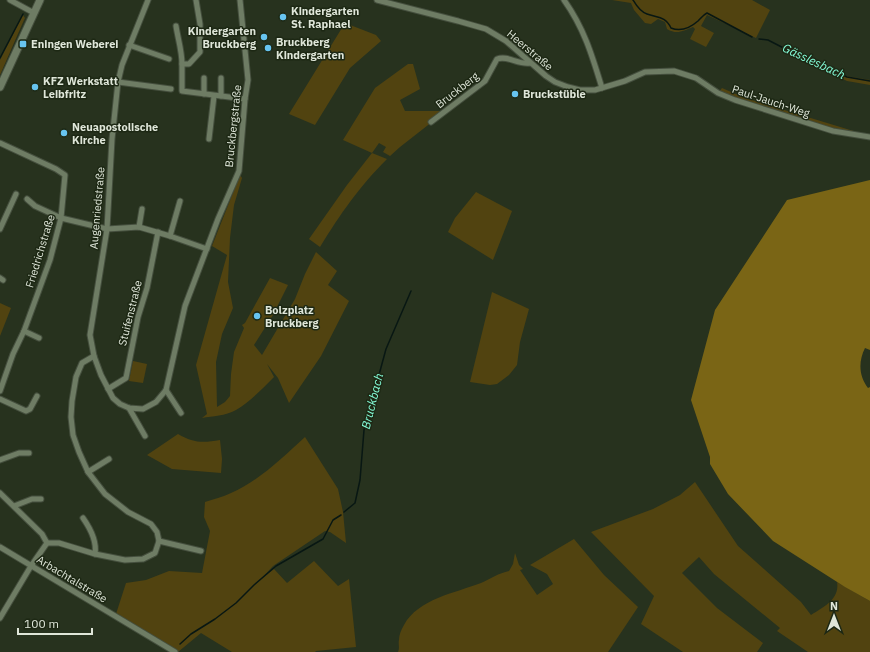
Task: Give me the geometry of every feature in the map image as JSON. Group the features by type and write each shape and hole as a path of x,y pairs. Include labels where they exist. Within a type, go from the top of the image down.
{"main road":[{"path":"0,87 40,0"}],"street":[{"path":"10,0 34,13"},
{"name":"Augenriedstraße","path":"145,436 129,408 120,404 113,398 108,389 94,356 90,335 107,228 112,139 118,82 129,45 148,0"},
{"path":"182,64 189,64 200,52 200,24 196,0"},
{"name":"Bruckbergstraße","path":"207,249 239,172 248,80 240,0"},
{"name":"Heerstraße","path":"377,0 486,29 506,41 546,76 562,85 580,90 602,88"},
{"path":"564,0 576,17 585,35 602,88"},
{"path":"176,26 182,56 182,91 245,99"},
{"path":"129,45 169,59"},
{"name":"Bruckberg","path":"431,122 485,82 497,59 505,57 521,63 530,63"},
{"name":"Paul-Jauch-Weg","path":"602,88 625,81 645,72 674,71 696,78 718,93 734,100 833,131 870,137"},
{"path":"204,78 204,94"},
{"path":"221,78 221,96"},
{"path":"118,82 171,89"},
{"path":"209,138 214,96"},
{"name":"Friedrichstraße","path":"0,143 56,169 65,176 61,218 50,260 0,391"},
{"path":"0,229 16,194"},
{"path":"27,199 35,206 61,218 107,228 139,227 207,249 184,306 166,390 156,402 143,409 129,408"},
{"path":"170,236 180,201"},
{"path":"139,227 142,209"},
{"name":"Stuifenstraße","path":"108,389 126,378 138,316 147,288 158,232"},
{"path":"24,331 39,338"},
{"path":"47,543 59,543 94,554 125,560 143,559 155,553 159,541 157,532 152,524 128,512 105,494 88,472 73,435 71,417 76,377 82,363 94,356"},
{"path":"166,390 181,413"},
{"path":"0,399 23,410 28,410 37,396"},
{"path":"0,460 19,453 29,453"},
{"path":"88,472 109,459"},
{"path":"0,493 42,534 47,543"},
{"path":"14,506 32,499 41,498"},
{"path":"83,518 88,526 95,545 94,554"},
{"path":"159,541 201,551"},
{"path":"0,618 31,566 47,543"},
{"name":"Arbachtalstraße","path":"0,548 175,652"}],"shaded area":[{"path":"612,0 752,0 770,10 756,38 707,15 701,26 714,33 706,47 690,39 695,29 693,27 683,31 674,32 667,29 665,22 658,19 651,24 645,23 634,10 631,3"},
{"path":"23,15 25,18 0,75 0,60"},
{"path":"345,23 376,35 381,41 350,68 315,125 289,114"},
{"path":"793,49 846,76 870,80 870,85 847,81 790,54"},
{"path":"408,64 413,64 420,89 400,100 405,111 446,111 390,156 383,152 386,147 379,143 372,153 343,140 375,88"},
{"path":"722,88 745,98 870,136 833,131 718,93"},
{"path":"372,153 387,159 351,201 320,247 309,239 347,185"},
{"path":"240,175 242,178 234,205 230,238 228,282 233,308 222,334 216,362 217,407 225,402 230,396 234,352 244,328 242,325 245,323 270,278 288,285 273,315 254,345 262,355 295,299 316,252 337,271 328,285 349,301 321,356 289,403 278,378 267,364 274,377 251,399 232,412 202,418 207,414 196,365 227,255 212,246"},
{"path":"870,180 870,350 865,348 861,358 860,369 865,383 868,388 870,387 870,601 845,587 773,541 728,494 710,464 710,457 691,400 715,310 787,200"},
{"path":"476,192 512,211 493,260 448,232 455,218"},
{"path":"492,292 529,309 520,342 517,365 509,375 497,384 490,385 470,382"},
{"path":"0,303 11,308 0,336"},
{"path":"133,361 147,364 143,383 129,381"},
{"path":"178,434 198,442 220,440 222,459 221,473 172,469 147,455"},
{"path":"305,437 338,489 343,512 346,543 330,532 325,531 273,566 261,579 274,569 287,583 314,561 338,586 349,579 356,647 315,652 232,652 201,633 178,652 175,652 116,614 126,583 146,580 169,571 202,573 210,531 204,517 205,502 228,494 251,482 270,468"},
{"path":"695,482 738,546 801,602 811,615 826,606 834,598 837,582 870,601 870,652 808,652 777,631 780,628 714,574 699,557 682,573 717,608 763,643 757,652 683,652 641,624 654,596 591,532 653,509 680,495"},
{"path":"574,539 604,575 638,607 608,652 398,652 399,636 402,629 410,616 418,609 438,598 481,583 509,571 513,564 515,553 519,565 523,569 520,570 537,595 553,584 547,574 530,565"}],"waterway":[{"name":"Gässlesbach","path":"633,0 642,12 664,19 671,28 678,30 689,27 707,13 752,37"},
{"path":"0,58 23,14"},
{"name":"Gässlesbach","path":"759,39 768,40 803,58 847,77 870,81"},
{"name":"Bruckbach","path":"344,512 355,503 360,480 364,430 386,349 411,291"},
{"name":"Bruckbach","path":"180,644 191,634 215,619 236,603 276,566 323,539 333,520 341,515"}],"place":[{"name":"Kindergarten St. Raphael","path":"283,17"},
{"name":"Kindergarten Bruckberg","path":"264,37"},
{"name":"Eningen Weberei","path":"23,44"},
{"name":"Bruckberg Kindergarten","path":"268,48"},
{"name":"KFZ Werkstatt Leibfritz","path":"35,87"},
{"name":"Bruckstüble","path":"515,94"},
{"name":"Neuapostolische Kirche","path":"64,133"},
{"name":"Bolzplatz Bruckberg","path":"257,316"}]}
